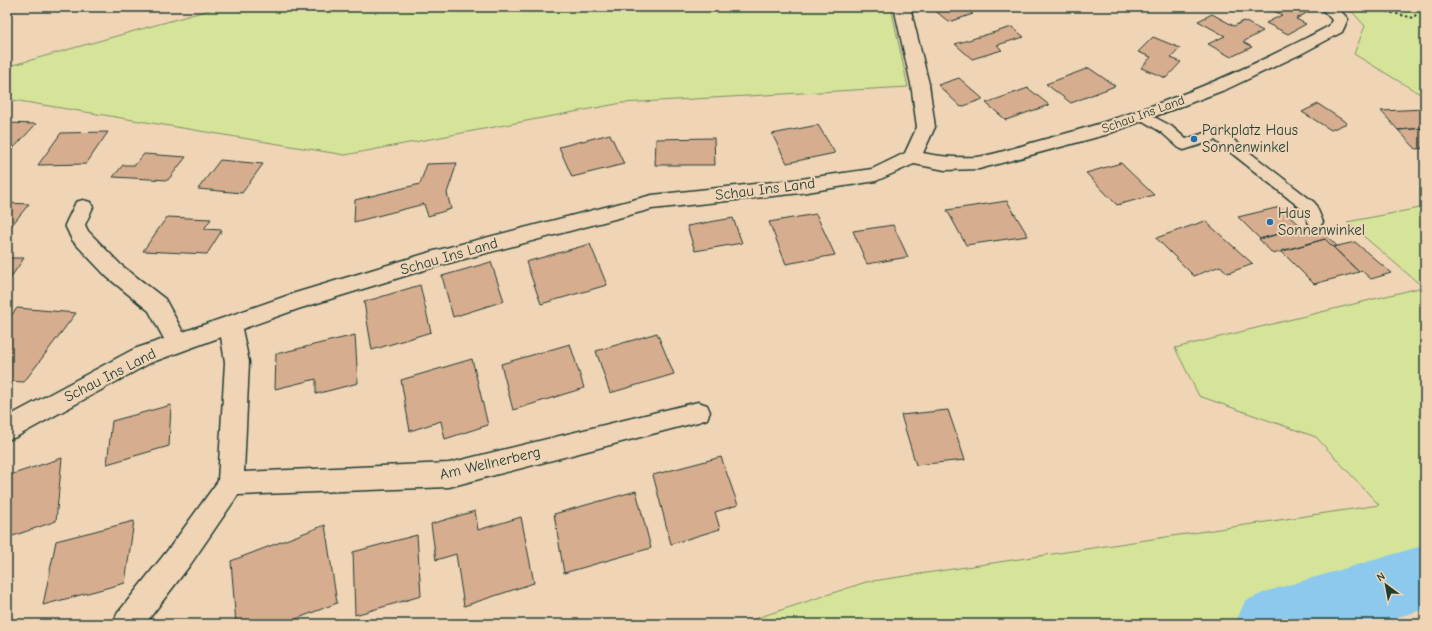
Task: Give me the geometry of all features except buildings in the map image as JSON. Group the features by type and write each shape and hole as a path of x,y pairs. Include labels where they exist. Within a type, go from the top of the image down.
{"street":[{"path":"902,7 920,84 926,127 912,157"},
{"name":"Schau Ins Land","path":"7,429 142,356 292,302 434,259 652,202 801,186 876,175 912,157 945,164 979,163 1099,131 1221,85 1295,52 1336,29 1340,19 1330,9"},
{"path":"83,206 75,225 79,235 114,271 157,305 177,343"},
{"path":"127,624 202,529 231,484 237,362 230,324"},
{"name":"Am Wellnerberg","path":"231,484 449,476 698,412"}],"lane":[{"path":"1143,115 1166,129 1184,145 1217,134 1310,207 1315,222"}],"path":[{"path":"1330,9 1367,8 1414,18 1417,12 1413,7"}],"green space":[{"path":"220,7 891,7 908,87 622,103 345,155 7,99 7,62 13,65"},
{"path":"1348,7 1425,7 1425,97 1354,54 1365,26"},
{"path":"1425,207 1425,590 1353,624 739,624 866,582 1379,505 1316,437 1199,396 1175,348 1423,287 1347,222"}],"waterway":[{"path":"1268,624 1425,577"}],"place":[{"name":"Parkplatz Haus Sonnenwinkel","path":"1194,139"},
{"name":"Haus Sonnenwinkel","path":"1270,222"}]}
